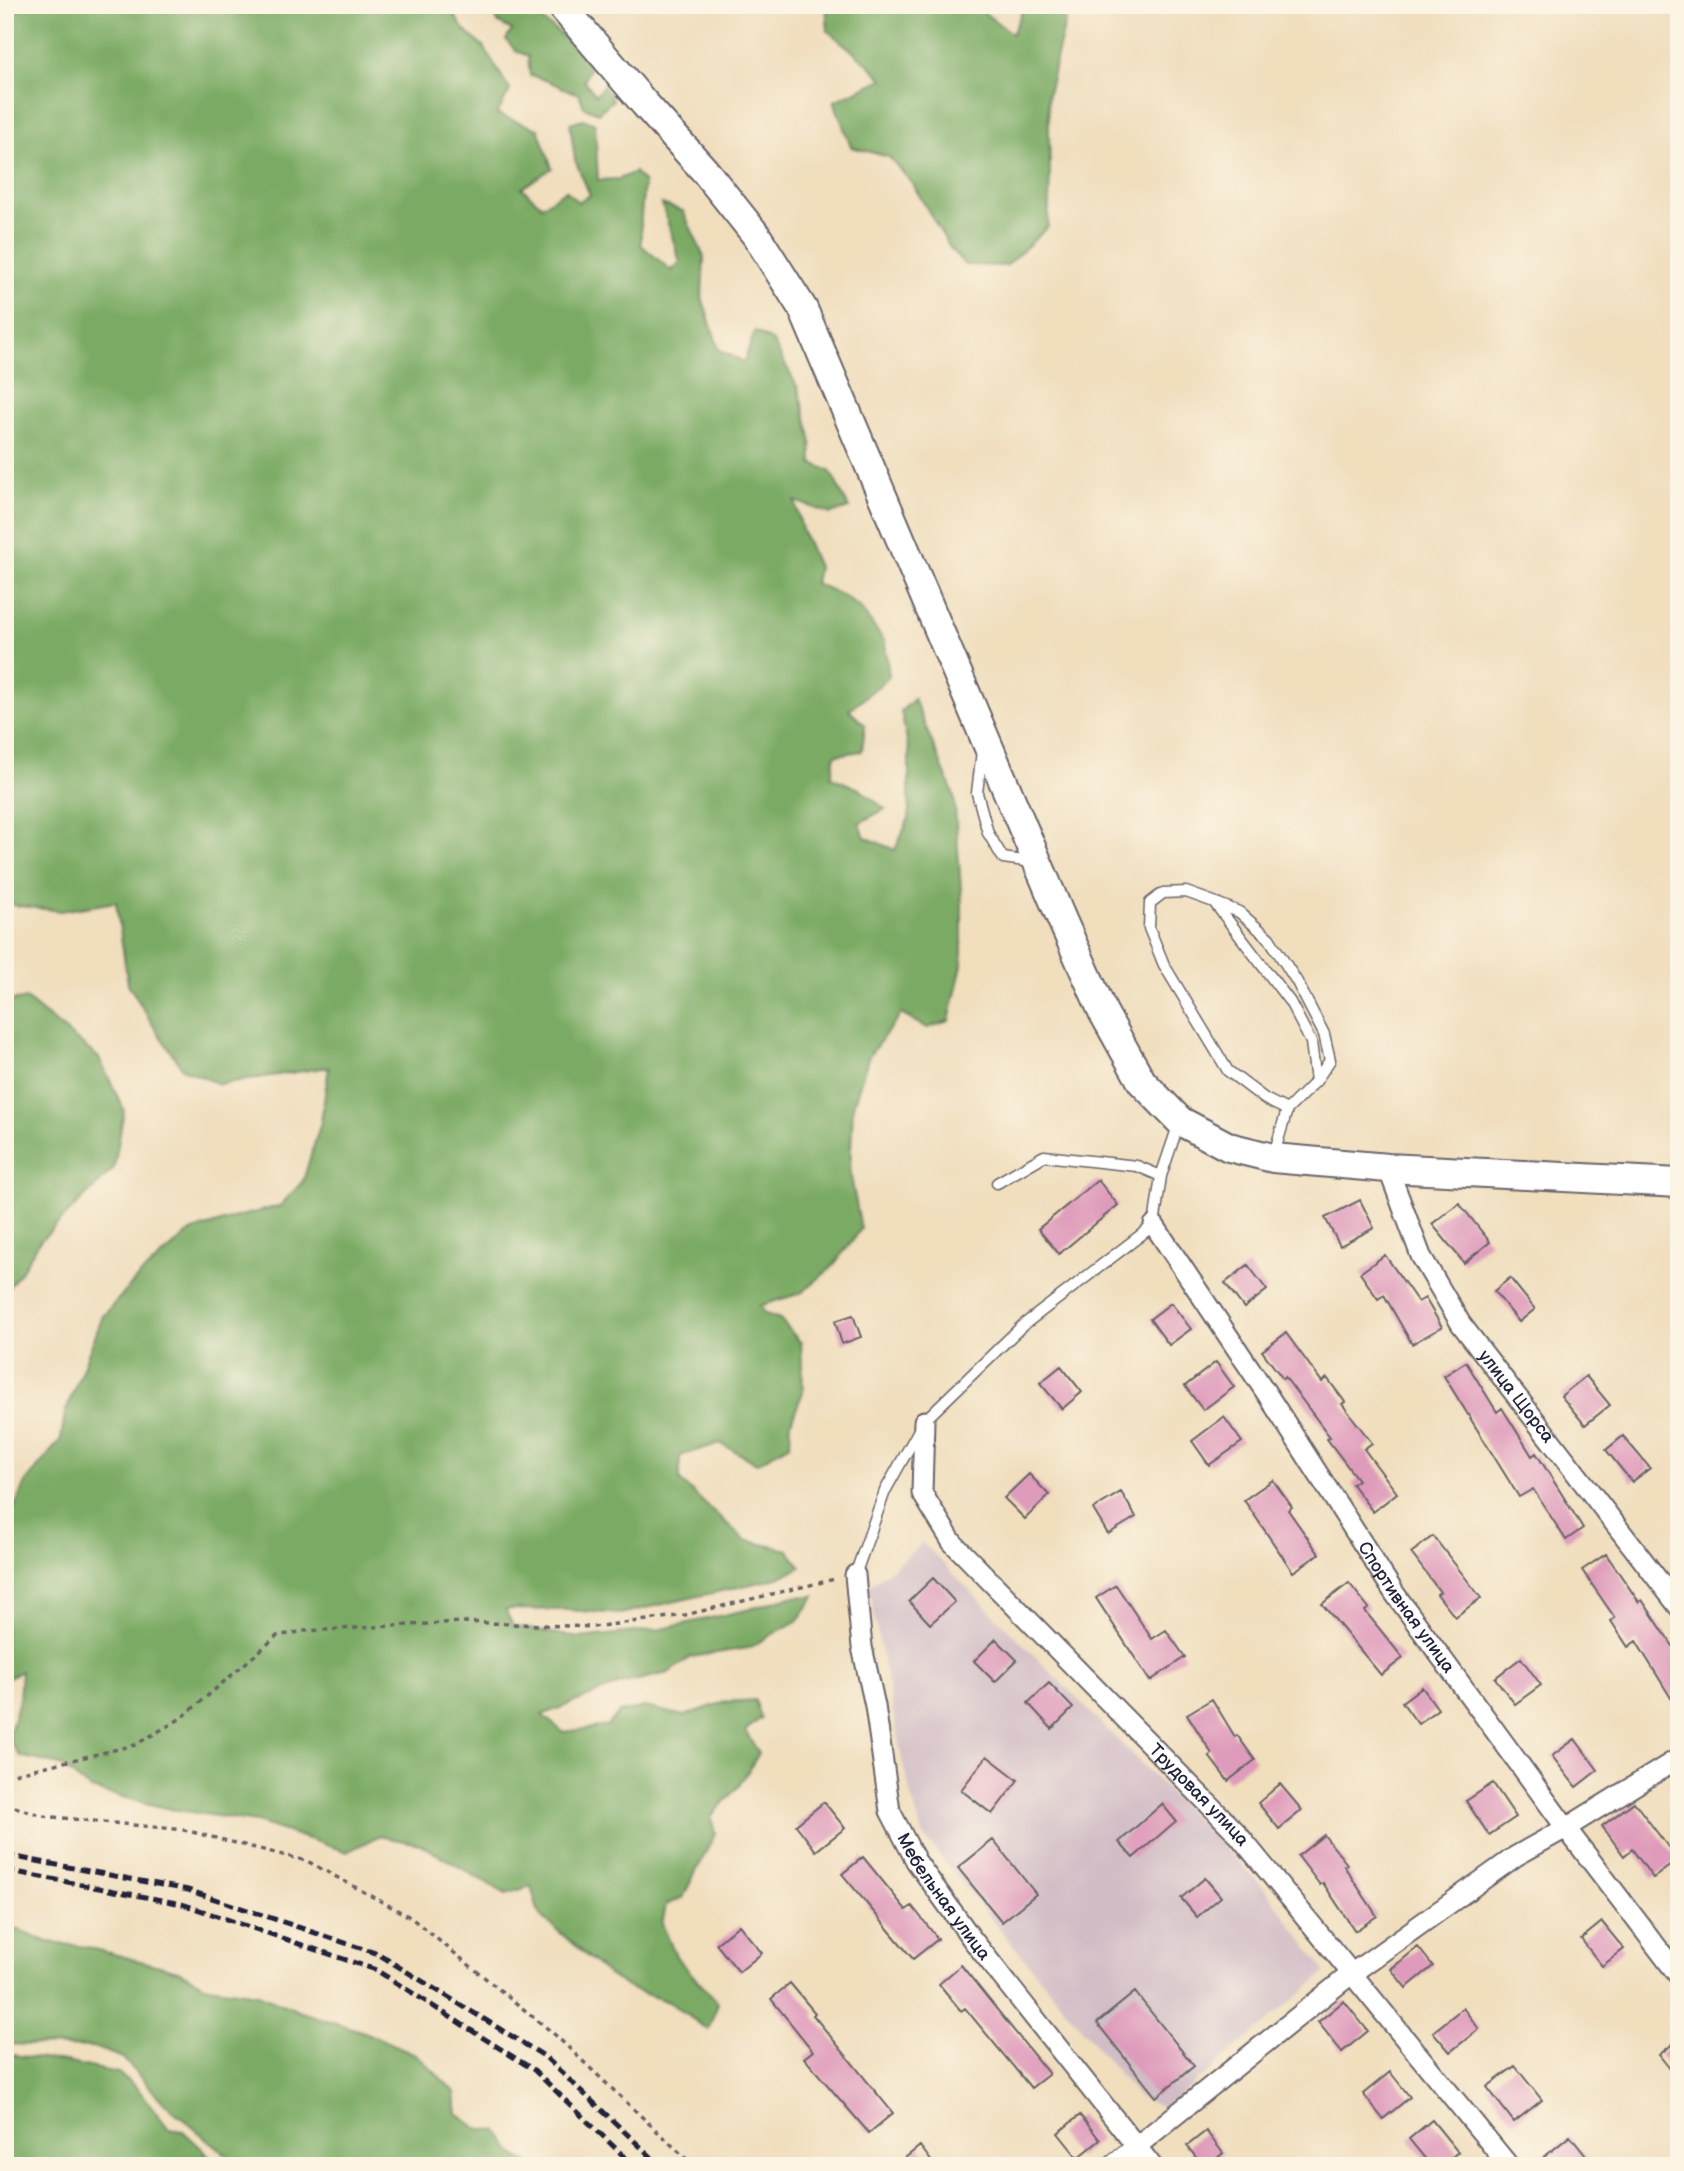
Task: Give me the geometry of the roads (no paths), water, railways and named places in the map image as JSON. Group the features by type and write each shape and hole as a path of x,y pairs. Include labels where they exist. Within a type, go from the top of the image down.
{"main road":[{"path":"561,5 748,224 803,309 984,740 1103,1012 1142,1082 1180,1121 1229,1147 1273,1158 1388,1168 1679,1183"}],"street":[{"name":"улица Щорса","path":"1388,1168 1421,1256 1461,1324 1679,1606"},
{"name":"Спортивная улица","path":"1154,1225 1267,1394 1395,1594 1566,1828 1679,1976"},
{"name":"Трудовая улица","path":"924,1421 922,1493 952,1542 1236,1832 1509,2166"},
{"name":"Мебельная улица","path":"855,1575 862,1647 875,1706 890,1811 916,1861 972,1939 1152,2166"},
{"path":"1112,2166 1351,1975 1516,1856 1679,1758"}],"lane":[{"path":"1273,1158 1287,1110 1316,1081 1330,1060 1324,1034 1297,982 1269,937 1239,912 1186,892 1163,893 1150,903 1149,928 1164,965 1228,1071 1265,1099 1287,1110"},
{"path":"1214,902 1290,1002 1311,1042 1316,1081"},
{"path":"855,1575 885,1492 924,1421 1022,1326 1154,1225 1161,1176 1180,1121"},
{"path":"997,1183 1044,1156 1137,1166 1161,1176"}],"railway":[{"path":"5,1855 188,1890 378,1954 544,2056 661,2166"},
{"path":"5,1870 182,1904 376,1970 534,2070 634,2166"}]}
